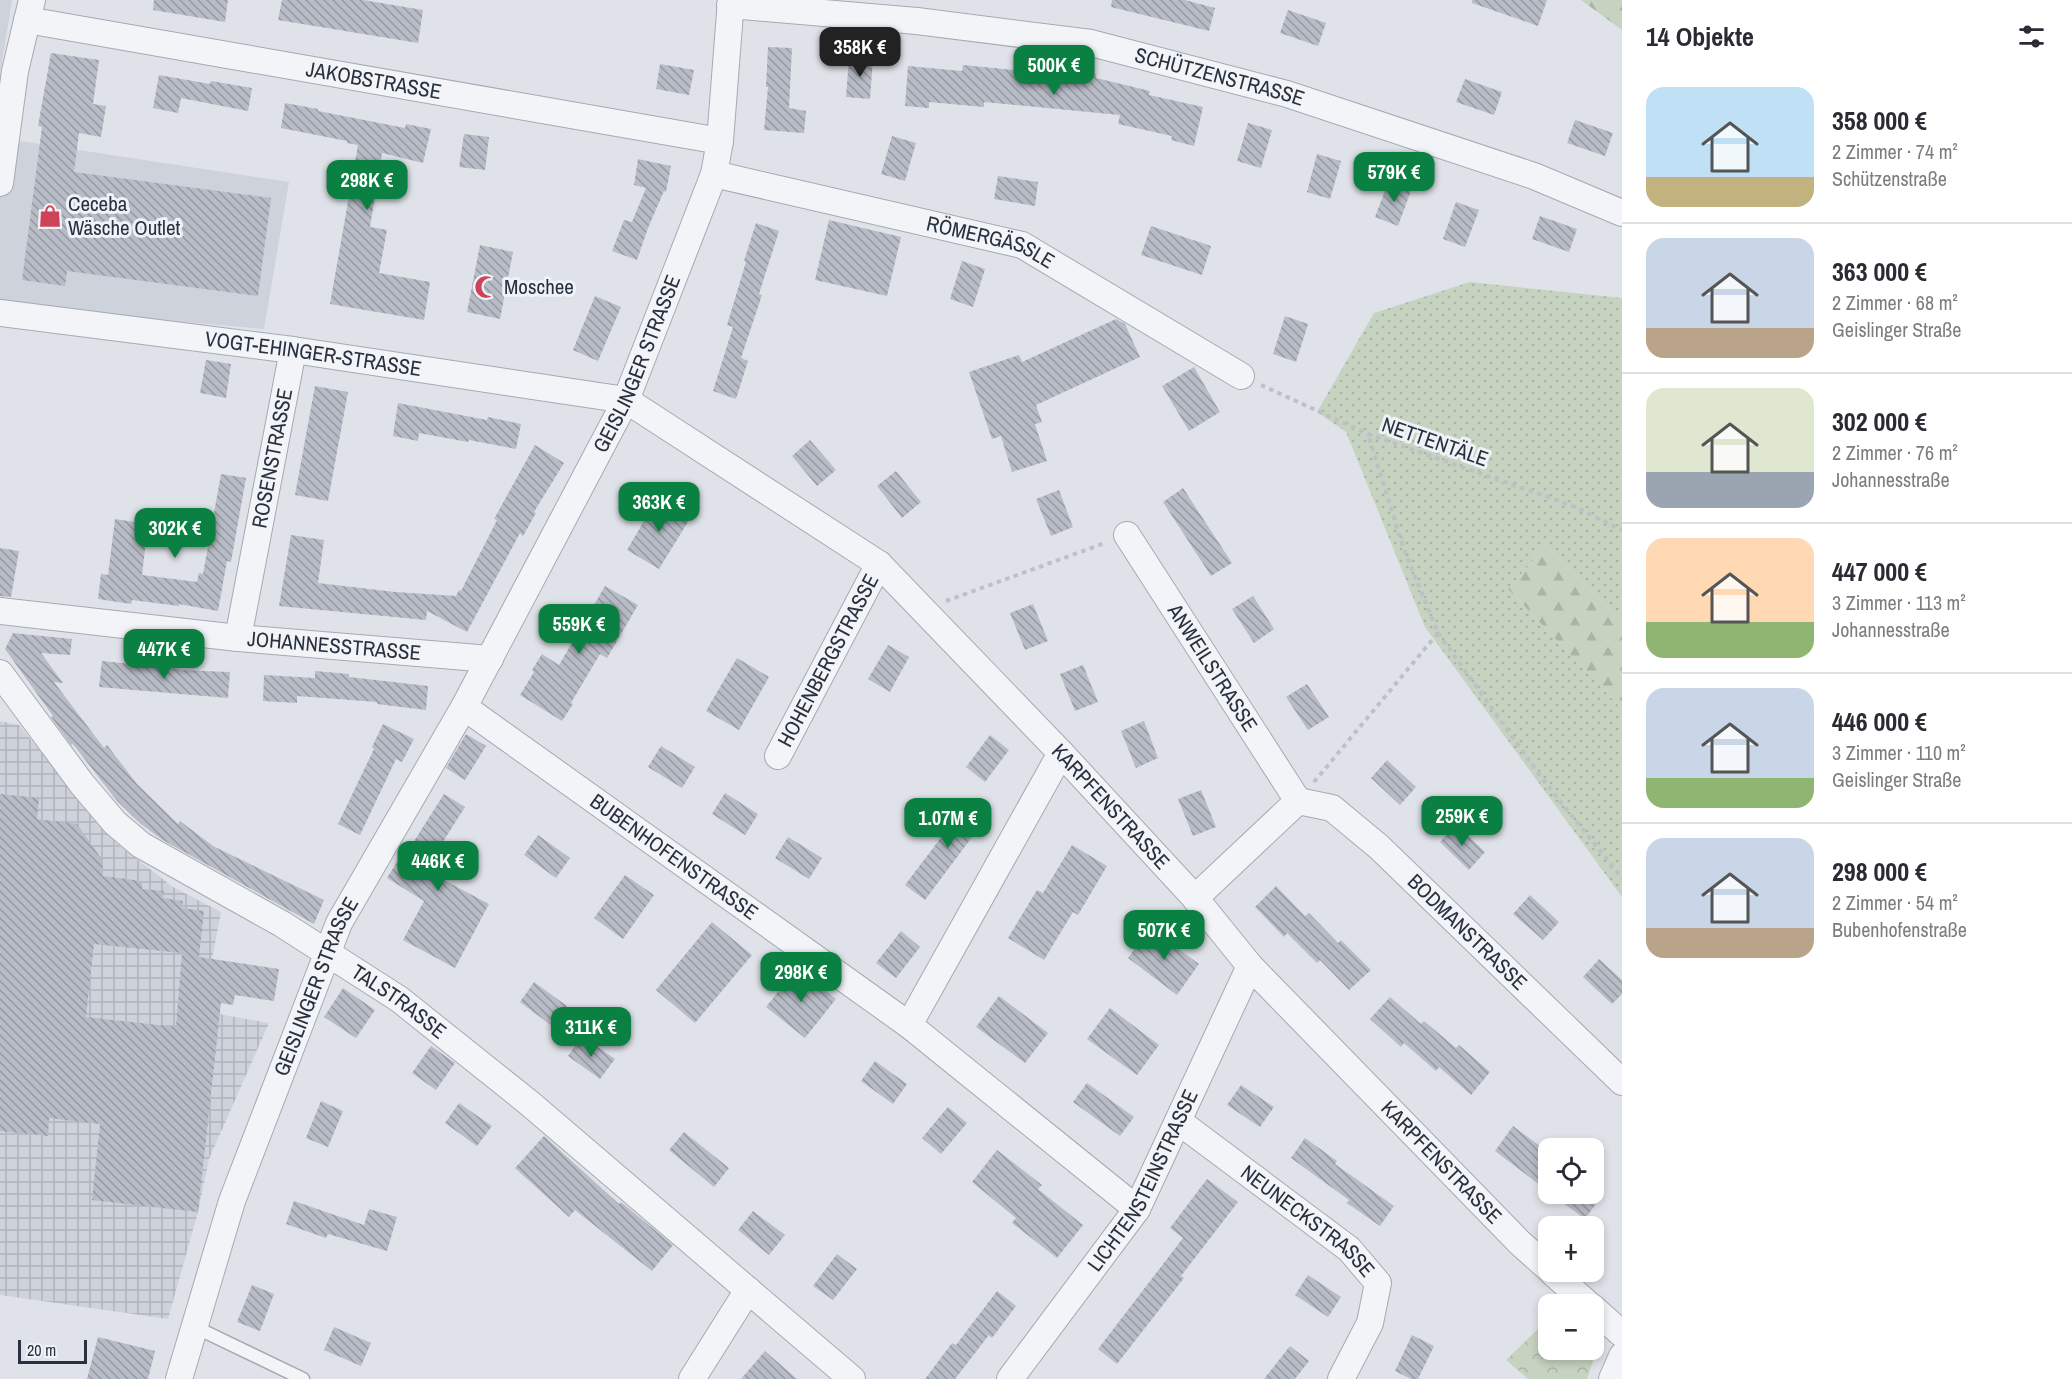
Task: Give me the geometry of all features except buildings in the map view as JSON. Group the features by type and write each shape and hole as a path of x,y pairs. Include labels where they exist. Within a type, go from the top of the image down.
{"street":[{"name":"GEISLINGER STRASSE","path":"179,1379 232,1201 339,923 464,707 626,400 714,174 720,141 731,2"},
{"name":"SCHÜTZENSTRASSE","path":"731,2 917,21 1091,43 1287,94 1534,176 1622,213"},
{"name":"JAKOBSTRASSE","path":"29,10 720,141"},
{"path":"0,183 15,71 29,10"},
{"name":"RÖMERGÄSSLE","path":"714,174 1022,245 1241,376"},
{"name":"VOGT-EHINGER-STRASSE","path":"0,313 293,350 626,400"},
{"name":"ROSENSTRASSE","path":"238,638 293,350"},
{"name":"KARPFENSTRASSE","path":"626,400 879,564 1061,753 1195,898 1250,966 1538,1259"},
{"name":"ANWEILSTRASSE","path":"1127,535 1298,801"},
{"name":"HOHENBERGSTRASSE","path":"778,756 879,564"},
{"name":"JOHANNESSTRASSE","path":"0,612 238,638 490,659"},
{"name":"TALSTRASSE","path":"0,673 82,784 115,823 141,845 282,924 399,999 519,1095 852,1379"},
{"name":"BUBENHOFENSTRASSE","path":"464,707 909,1025 1137,1209"},
{"path":"909,1025 1061,753"},
{"path":"1195,898 1298,801"},
{"name":"BODMANSTRASSE","path":"1298,801 1332,808 1379,848 1622,1082"},
{"name":"LICHTENSTEINSTRASSE","path":"1010,1379 1137,1209 1250,966"},
{"name":"NEUNECKSTRASSE","path":"1178,1121 1349,1249 1378,1283 1370,1323 1341,1379"},
{"path":"1563,1282 1577,1294"},
{"path":"692,1379 748,1290"},
{"path":"1604,1318 1622,1334"},
{"path":"1612,1379 1622,1356"}],"lane":[{"path":"195,1327 303,1379"}],"path":[{"name":"NETTENTÄLE","path":"1241,376 1368,434 1573,506 1622,530"},
{"path":"1368,434 1403,547 1438,633 1544,781 1622,878"},
{"path":"958,597 1085,549"},
{"path":"1298,801 1438,633"}],"shaded area":[{"path":"0,0 12,0 0,74"},
{"path":"0,138 289,182 264,329 0,306"},
{"path":"0,721 19,725 116,843 173,887 221,912 202,1011 269,1023 209,1159 198,1212 168,1319 0,1295"}],"green space":[{"path":"1581,0 1622,0 1622,30"},
{"path":"1470,282 1622,298 1622,622 1546,546 1508,589 1622,709 1622,897 1425,627 1346,432 1317,412 1374,313"},
{"path":"1546,546 1622,622 1622,709 1508,589"},
{"path":"1538,1329 1538,1360 1593,1360 1587,1379 1528,1379 1506,1360"}],"place":[{"name":"Ceceba Wäsche Outlet","path":"50,216"},
{"name":"Moschee","path":"486,287"}]}
